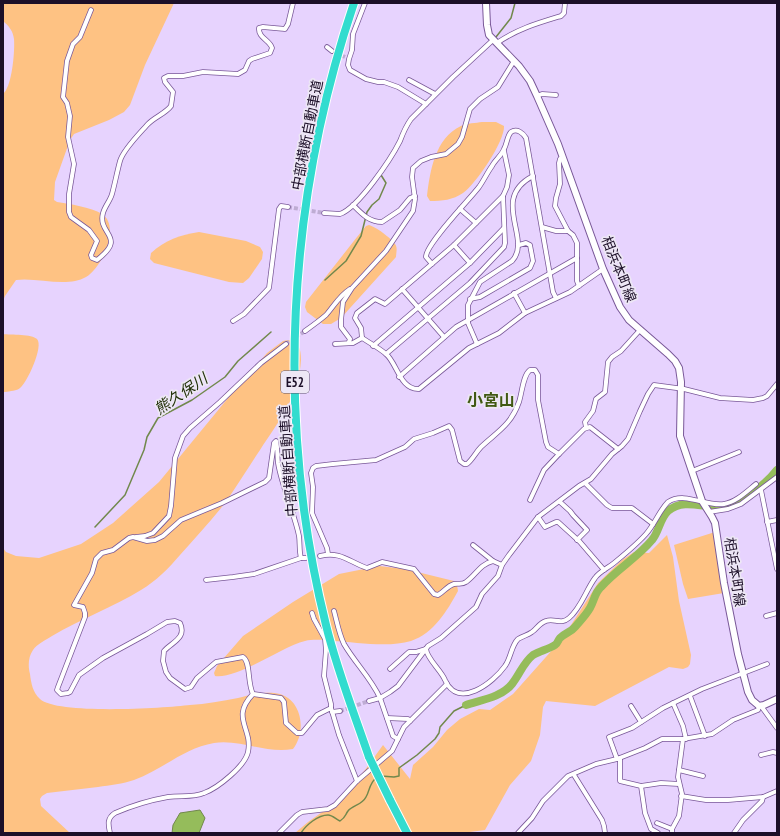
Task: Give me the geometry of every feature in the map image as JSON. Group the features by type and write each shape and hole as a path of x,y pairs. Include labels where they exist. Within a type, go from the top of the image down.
{"highway":[{"name":"中部横断自動車道","path":"354,3 324,106 310,180 303,228 295,333 298,464 312,560 334,656 369,757 407,833"}],"main road":[{"name":"相浜本町線","path":"486,3 488,30 495,42 514,61 526,76 553,130 603,269 620,307 629,320 675,361 681,374 679,433 705,506 715,523 724,584 743,673 752,700 760,706"},
{"path":"760,706 777,699"}],"street":[{"path":"91,10 80,37 73,44 67,61 63,97 67,103 70,116 68,136 74,164 69,194 69,212 71,217 88,230 96,239 97,241 91,254 92,258 97,260 106,253 111,246 111,236 102,222 103,213 112,195 121,159 126,150 146,126 171,106 174,92 165,82 164,78 168,76 183,76 203,72 235,74 244,71 252,59 270,53 272,48 271,44 261,36 259,28 285,29 288,24 293,3"},
{"path":"364,3 355,28 352,40 352,50 347,58 350,70 366,78 398,87 426,104"},
{"path":"324,213 340,214 353,205 376,179 400,142 407,124 435,94 471,60 495,42 508,35 561,16 564,13 565,3"},
{"path":"327,47 332,50"},
{"path":"349,342 350,339 341,327 340,320 343,302 352,288 386,251 410,217 413,211 415,196 412,177 413,168 431,156 446,154 458,144 462,137 470,109 480,99 498,87 514,61"},
{"path":"408,80 435,94"},
{"path":"537,96 542,94 556,95"},
{"path":"432,264 426,257 427,251 479,187 492,166 504,151 511,133 514,131 522,132 526,138 553,292 556,298"},
{"path":"504,151 509,175 507,187 503,196 454,245 385,304 375,299 357,313 355,318 361,328 362,338 386,354 399,377 413,388 421,388 470,348 499,333 525,313 570,292 603,269"},
{"path":"563,157 560,159 559,163 560,184 555,206 568,231 576,239 577,281 580,286"},
{"path":"477,344 470,331 467,320 470,299 480,282 516,257 519,245 515,228 513,202 515,192 522,183 533,176"},
{"path":"353,205 372,221 382,222 400,210 410,198 415,196"},
{"path":"386,354 470,283 504,247 503,196"},
{"path":"233,321 251,308 269,288 279,209 282,206 288,207"},
{"path":"460,209 476,223"},
{"path":"542,227 556,231 568,231"},
{"path":"373,346 470,262 504,228"},
{"path":"470,299 480,297 530,268 533,261 530,245 526,243 519,245"},
{"path":"454,245 470,262"},
{"path":"399,377 444,336 467,320 577,258"},
{"path":"305,331 322,318 340,297 352,288"},
{"path":"402,289 444,336"},
{"path":"514,293 525,313"},
{"path":"530,500 544,470 586,427 585,422 593,410 596,398 605,392 608,362 612,357 621,351 640,330"},
{"path":"336,344 349,342 353,343 362,338"},
{"path":"253,694 249,685 248,663 246,658 243,657 216,662 197,678 191,687 187,689 183,688 170,678 163,661 164,651 180,637 182,632 180,623 173,620 103,658 79,676 68,693 61,694 58,687 85,617 83,607 74,606 92,573 96,559 102,553 113,550 124,540 133,537 140,538 153,533 168,516 171,506 175,458 183,436 261,363 286,344"},
{"path":"328,554 327,548 312,513 313,487 311,473 313,468 322,465 376,460 405,447 414,439 449,426 452,430 458,459 464,464 468,464 479,448 499,432 510,419 519,403 526,373 530,370 535,370 538,375 538,400 547,445 559,454"},
{"path":"369,701 380,698 398,686 428,646 441,638 476,607 482,594 498,576 502,565 518,541 538,517 560,502 579,486 591,479 618,448 622,446 628,439 640,411 654,385 681,389 720,398 757,400 767,396 777,384"},
{"path":"586,427 590,427 618,448"},
{"path":"133,537 147,541 155,540 163,536 181,520 222,503 266,482 269,478 274,443 276,441 278,449 278,463 299,537 299,552 301,558"},
{"path":"692,471 739,452"},
{"path":"426,649 427,654 447,684 458,693 466,693 482,688 507,664 514,644 517,640 532,632 546,621 564,622 570,618 593,581 646,534 665,506 672,499 681,498 705,506 728,509 737,506 777,477"},
{"path":"584,483 612,508 632,508 653,524"},
{"path":"705,506 730,503 738,499 756,484"},
{"path":"761,490 777,569"},
{"path":"560,502 570,510 587,530 577,540"},
{"path":"538,517 545,527 558,522 577,540 604,570"},
{"path":"767,522 777,520"},
{"path":"473,545 493,561 502,565"},
{"path":"320,556 328,554 340,556 367,568 382,562 414,569 434,594 438,595 452,585 466,582 485,564 493,561"},
{"path":"206,580 233,578 254,574 301,558 306,558"},
{"path":"334,611 344,644 369,678 380,698 393,736 398,739"},
{"path":"312,613 325,639 326,650 324,676 331,704 331,710 357,781"},
{"path":"766,616 777,613"},
{"path":"390,669 409,652 416,652 426,649"},
{"path":"679,784 661,783 641,786 620,782 618,759 609,737 628,730 673,703 702,689 767,664"},
{"path":"279,833 302,812 328,809 332,807 357,781 392,751 404,727 447,684"},
{"path":"253,694 281,698 284,702 286,723 297,733 302,732 317,714 331,710 340,710"},
{"path":"110,833 108,821 115,813 162,798 176,796 190,797 203,794 225,780 241,765 248,752 248,740 242,717 245,705 253,694"},
{"path":"690,696 705,736"},
{"path":"657,823 672,831 679,816 681,796 678,770 682,755 684,726 673,703"},
{"path":"631,706 641,722"},
{"path":"518,833 532,818 543,801 568,776 596,764 618,759 662,739 684,739 712,734 733,720 758,710 760,706 777,728"},
{"path":"387,718 408,719 410,721"},
{"path":"761,755 773,752 777,753"},
{"path":"678,770 703,776"},
{"path":"574,774 602,820 605,833"},
{"path":"641,786 645,814 651,830 658,833"},
{"path":"681,796 715,801 763,797 777,791"},
{"path":"734,833 743,820 762,802 763,797"}],"shaded area":[{"path":"3,3 174,3 145,65 130,105 124,112 109,120 74,134 70,140 55,182 54,200 57,202 92,209 102,214 107,220 110,228 110,237 98,265 86,277 70,282 24,279 16,280 3,301 3,94 11,77 14,45 12,31 3,21"},
{"path":"482,122 496,122 504,126 500,142 489,162 475,181 463,193 447,200 430,201 427,196 432,166 435,156 445,138 452,131 461,126"},
{"path":"369,225 379,230 395,244 397,250 396,257 341,318 331,324 323,324 307,312 305,307 306,302 366,226"},
{"path":"199,232 246,241 260,247 263,252 262,259 249,278 243,283 229,282 154,263 150,259 151,253 167,241"},
{"path":"3,334 31,336 37,339 39,343 34,364 23,385 17,390 5,392 3,392"},
{"path":"288,340 295,342 299,346 301,356 299,373 292,397 274,429 220,510 176,560 147,586 42,642 31,653 29,659 29,671 34,691 40,699 50,704 88,709 158,708 208,703 260,693 274,693 283,695 296,707 299,715 301,723 298,741 293,749 283,750 273,750 234,743 214,743 193,749 154,771 130,781 98,787 47,793 40,799 41,806 70,833 3,833 3,548 6,552 16,556 39,558 81,544 113,523 159,482 267,353 283,341"},
{"path":"715,532 724,593 688,599 674,545"},
{"path":"667,535 673,557 679,601 691,655 690,664 688,667 683,669 669,667 595,706 546,701 543,707 540,735 531,761 510,785 485,830 462,833 295,833 335,803 365,770 383,745 410,779 413,765 433,747 447,730 460,719 479,709 490,710 513,694 562,639 598,583 622,560 634,552 649,553"},
{"path":"379,566 405,569 454,581 457,585 458,591 444,614 433,627 426,633 411,641 382,644 308,640 295,644 235,673 224,676 215,676 214,673 217,666 243,636 293,602 339,574"},
{"path":"200,810 205,818 199,833 172,833 173,825 180,813"}],"waterway":[{"name":"熊久保川","path":"496,37 511,18 515,3"},
{"name":"熊久保川","path":"325,280 346,261 361,236 367,212 379,199 386,183 381,175"},
{"name":"熊久保川","path":"95,527 125,495 144,450 147,437 158,418 192,400 225,377 238,361 271,332"},
{"path":"466,705 491,698 503,692 512,684 533,655 555,645 562,636 573,629 588,611 599,589 652,540 663,517 668,511 674,507 688,504 716,507 730,506 753,493 777,470"},
{"path":"381,776 399,776 399,768 435,739 439,733 440,727 454,711 466,705"},
{"path":"301,833 309,824 324,815 330,815 340,821 342,820 350,809 364,800 376,778"}],"tunnel":[{"path":"332,51 345,57"},
{"path":"288,207 324,213"},
{"path":"286,344 305,331"},
{"path":"340,711 369,701"}],"district":[{"name":"小宮山","path":"491,400"}]}
